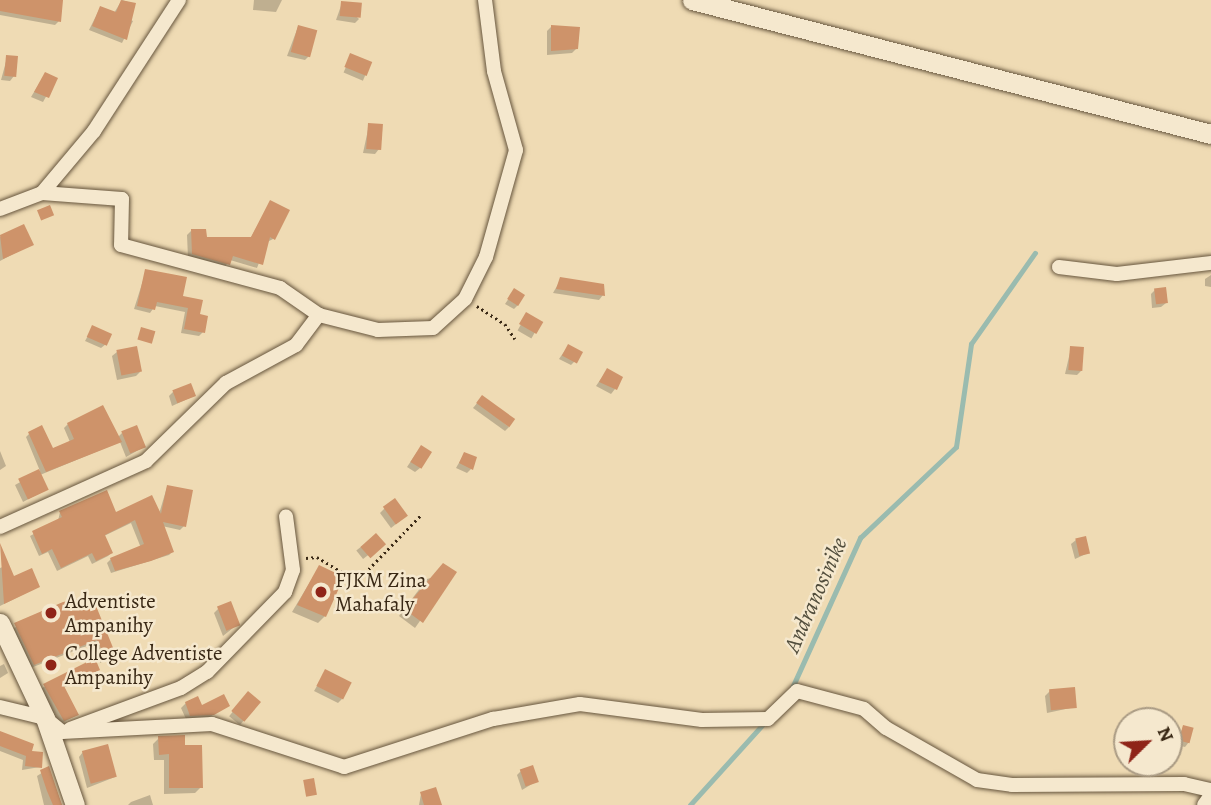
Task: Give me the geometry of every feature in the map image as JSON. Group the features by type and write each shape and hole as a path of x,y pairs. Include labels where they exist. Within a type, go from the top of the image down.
{"street":[{"path":"42,194 94,131 179,0"},
{"path":"0,209 42,194 122,199 121,245 280,288 319,315 378,330 433,328 465,299 486,257 516,149 494,71 485,0"},
{"path":"692,0 1211,134"},
{"path":"1059,267 1117,274 1211,263"},
{"path":"0,527 146,461 226,383 296,345 319,315"},
{"path":"62,732 181,688 207,672 285,592 293,570 286,516"},
{"path":"0,623 46,718 75,805"},
{"path":"0,706 46,718 62,732 212,724 344,767 493,719 580,704 702,720 768,719 797,691 863,709 886,727 976,780 1012,785 1184,784 1211,793 1204,805"}],"path":[{"path":"465,299 500,320 515,339"},
{"path":"293,570 304,559 317,557 357,581 420,516"}],"building":[{"path":"0,0 63,0 61,22 0,11"},
{"path":"121,0 136,3 127,40 92,26 100,6 116,12"},
{"path":"341,1 362,3 361,18 340,16"},
{"path":"298,25 317,30 310,57 291,52"},
{"path":"551,25 580,27 578,49 551,51"},
{"path":"350,53 372,62 367,76 344,67"},
{"path":"6,55 18,56 16,77 4,76"},
{"path":"45,72 58,78 49,98 34,92"},
{"path":"368,123 383,124 381,150 366,149"},
{"path":"270,200 290,210 275,240 270,237 263,265 233,256 230,265 192,254 191,229 206,229 207,237 251,237"},
{"path":"50,205 54,215 41,220 37,210"},
{"path":"24,224 34,245 3,259 0,235"},
{"path":"145,269 187,277 183,296 203,300 200,314 208,316 205,333 184,329 188,308 157,302 155,310 137,306"},
{"path":"560,277 604,284 605,296 556,289"},
{"path":"1166,287 1168,303 1156,304 1154,288"},
{"path":"514,288 525,295 518,306 507,299"},
{"path":"526,312 543,322 536,334 519,324"},
{"path":"92,325 112,334 107,346 87,337"},
{"path":"141,327 155,331 152,344 137,339"},
{"path":"568,344 583,352 577,363 562,355"},
{"path":"137,346 142,372 121,376 116,350"},
{"path":"1070,346 1084,347 1082,371 1068,370"},
{"path":"607,368 623,377 617,390 599,382"},
{"path":"191,383 196,396 177,403 172,390"},
{"path":"482,395 515,419 509,427 476,403"},
{"path":"103,405 122,442 46,472 28,432 42,425 53,448 74,439 67,423"},
{"path":"137,425 146,447 130,454 121,431"},
{"path":"421,445 432,452 421,469 410,462"},
{"path":"464,452 477,457 473,470 459,463"},
{"path":"39,469 49,490 28,500 18,479"},
{"path":"167,485 193,490 186,527 163,522 174,552 115,571 110,558 144,544 135,520 105,535 113,553 96,561 92,553 61,568 52,549 42,554 32,531 62,517 59,511 107,490 116,512 152,495 161,514"},
{"path":"395,498 408,516 396,525 383,507"},
{"path":"376,533 386,544 370,558 360,547"},
{"path":"1086,536 1090,554 1079,556 1075,538"},
{"path":"0,543 14,576 32,568 40,587 4,604"},
{"path":"443,563 457,572 423,623 404,609"},
{"path":"319,565 344,577 326,617 297,605"},
{"path":"92,596 116,655 106,659 97,640 34,665 14,623 63,602"},
{"path":"231,601 240,625 226,631 217,606"},
{"path":"95,658 100,670 64,686 79,715 64,721 43,684"},
{"path":"325,669 352,683 343,700 316,686"},
{"path":"1075,687 1077,708 1051,710 1049,689"},
{"path":"248,691 261,702 244,722 231,711"},
{"path":"224,694 230,706 214,715 190,716 185,702 198,696 202,705"},
{"path":"1183,725 1194,728 1189,743 1183,742"},
{"path":"0,731 34,744 32,751 43,752 42,768 25,766 26,756 0,746"},
{"path":"185,735 185,745 202,745 203,788 169,788 169,754 159,755 158,736"},
{"path":"108,744 117,777 91,784 82,751"},
{"path":"533,765 539,782 526,787 520,770"},
{"path":"49,766 62,805 53,805 40,770"},
{"path":"314,778 317,795 306,797 303,780"},
{"path":"436,787 442,805 424,805 420,792"}],"waterway":[{"name":"Andranosinike","path":"792,688 860,538 956,447 971,344 1035,253"},
{"name":"Andranosinike","path":"690,805 765,722"}],"place":[{"name":"FJKM Zina Mahafaly","path":"321,592"},
{"name":"Adventiste Ampanihy","path":"51,613"},
{"name":"College Adventiste Ampanihy","path":"51,665"}]}
